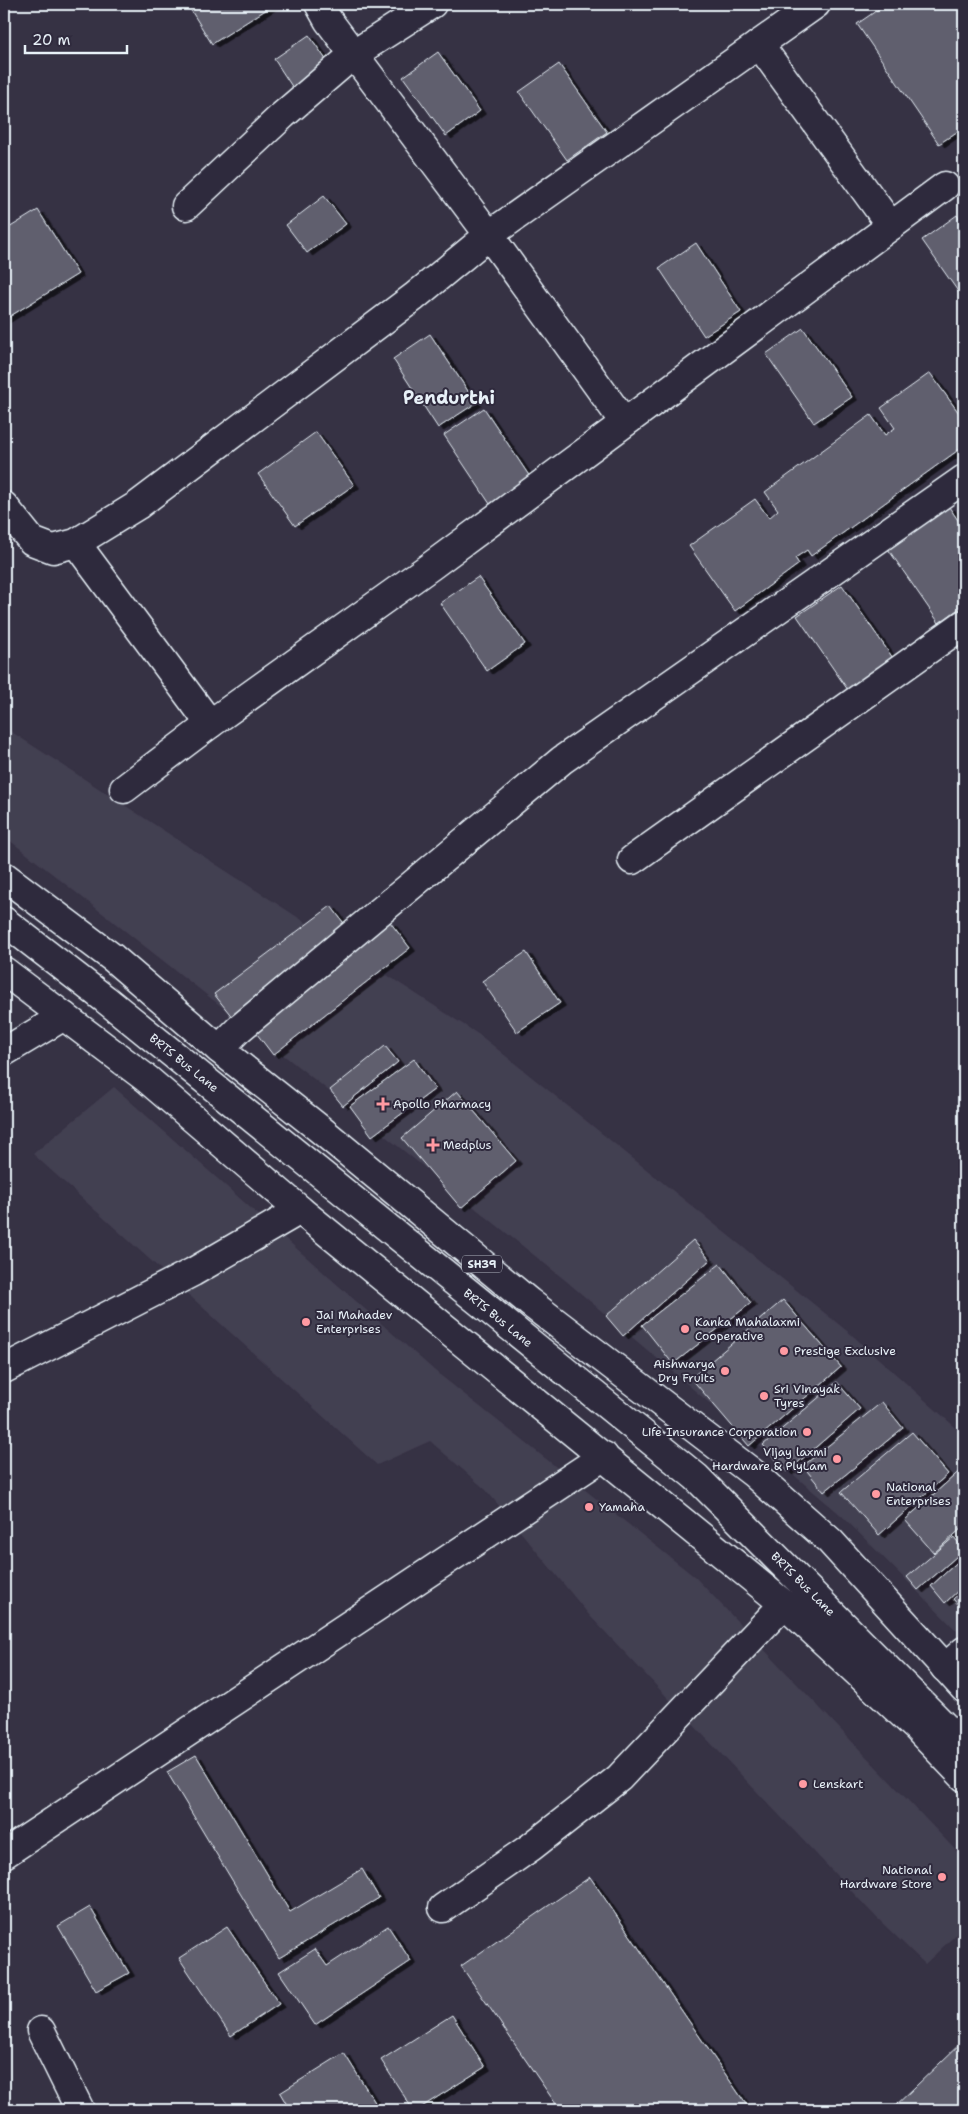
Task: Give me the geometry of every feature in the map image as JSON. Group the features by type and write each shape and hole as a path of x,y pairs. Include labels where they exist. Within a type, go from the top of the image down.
{"street":[{"path":"319,4 328,20 489,235 624,422"},
{"path":"186,206 283,114 354,54 432,4"},
{"path":"4,506 32,541 53,550 76,543 138,505 414,297 489,235 816,4"},
{"path":"759,44 891,226"},
{"path":"124,789 210,724 431,566 945,186"},
{"path":"219,1049 239,1029 562,760 964,479"},
{"path":"76,543 210,724"},
{"path":"632,860 964,624"},
{"name":"SH39","path":"4,876 113,958 219,1049 328,1136 529,1302 753,1473 830,1542 954,1659 964,1688"},
{"name":"BRTS Bus Lane","path":"4,921 106,999 696,1477 964,1746"},
{"path":"4,971 147,1079 300,1210 784,1604 918,1729 964,1777"},
{"path":"4,1052 64,1016"},
{"path":"4,1369 193,1272 300,1210"},
{"path":"4,1854 604,1456"},
{"path":"443,1908 531,1847 619,1778 784,1604"},
{"path":"41,2031 80,2110"}],"shaded area":[{"path":"4,727 481,1036 852,1335 964,1435 964,1638 842,1516 565,1280 319,1083 4,836"},
{"path":"114,1087 435,1371 695,1577 964,1859 964,1927 925,1964 876,1917 590,1616 486,1490 430,1441 377,1465 33,1154"}],"building":[{"path":"187,4 275,4 212,44"},
{"path":"886,4 964,4 964,127 939,144 857,24"},
{"path":"309,35 329,64 293,88 274,59"},
{"path":"438,52 480,111 446,136 403,77"},
{"path":"559,64 607,132 567,160 519,92"},
{"path":"324,196 346,224 307,253 286,225"},
{"path":"38,210 78,274 4,320 4,231"},
{"path":"957,215 964,226 964,300 922,240"},
{"path":"696,243 741,312 704,336 659,268"},
{"path":"803,328 852,397 814,423 766,354"},
{"path":"430,334 476,403 438,428 393,359"},
{"path":"930,373 964,420 964,446 811,556 807,550 795,558 799,564 735,611 689,546 755,499 769,518 778,510 765,492 871,415 885,435 895,428 881,408"},
{"path":"484,408 530,477 490,504 444,435"},
{"path":"316,432 354,485 295,526 258,474"},
{"path":"949,507 964,529 964,605 939,623 888,549"},
{"path":"478,577 525,644 487,671 440,603"},
{"path":"842,585 895,661 850,693 797,616"},
{"path":"331,906 349,930 233,1018 214,994"},
{"path":"390,922 410,948 273,1055 254,1030"},
{"path":"526,952 560,1003 517,1032 482,981"},
{"path":"385,1046 398,1062 343,1106 330,1090"},
{"path":"414,1059 435,1089 372,1136 350,1106"},
{"path":"457,1091 516,1161 461,1208 402,1138"},
{"path":"693,1240 710,1260 623,1336 606,1316"},
{"path":"720,1264 751,1303 673,1364 642,1325"},
{"path":"783,1300 841,1367 749,1446 691,1378"},
{"path":"837,1382 860,1409 787,1472 763,1445"},
{"path":"882,1402 903,1428 824,1492 803,1466"},
{"path":"912,1432 948,1474 879,1535 841,1492"},
{"path":"964,1467 964,1526 934,1553 905,1520"},
{"path":"954,1537 964,1550 918,1590 907,1577"},
{"path":"964,1556 964,1585 945,1603 931,1586"},
{"path":"964,1589 964,1611 953,1599"},
{"path":"196,1755 290,1912 362,1869 379,1898 279,1958 167,1772"},
{"path":"590,1877 750,2110 560,2110 461,1966"},
{"path":"90,1907 129,1973 96,1991 58,1926"},
{"path":"388,1926 411,1961 315,2025 279,1972 315,1949 327,1966"},
{"path":"227,1927 279,2004 231,2036 179,1958"},
{"path":"452,2015 485,2067 417,2110 413,2110 381,2060"},
{"path":"964,2040 964,2110 891,2110"},
{"path":"344,2053 376,2104 367,2110 290,2110 280,2093"}],"place":[{"name":"Apollo Pharmacy","path":"383,1104"},
{"name":"Medplus","path":"433,1145"},
{"name":"Jai Mahadev Enterprises","path":"306,1322"},
{"name":"Kanka Mahalaxmi Cooperative","path":"685,1329"},
{"name":"Prestige Exclusive","path":"784,1351"},
{"name":"Aishwarya Dry Fruits","path":"725,1371"},
{"name":"Sri Vinayak Tyres","path":"764,1396"},
{"name":"Life Insurance Corporation","path":"807,1432"},
{"name":"Vijay laxmi Hardware & PlyLam","path":"837,1459"},
{"name":"National Enterprises","path":"876,1494"},
{"name":"Yamaha","path":"589,1507"},
{"name":"Lenskart","path":"803,1784"},
{"name":"National Hardware Store","path":"942,1877"}],"district":[{"name":"Pendurthi","path":"449,398"}]}
